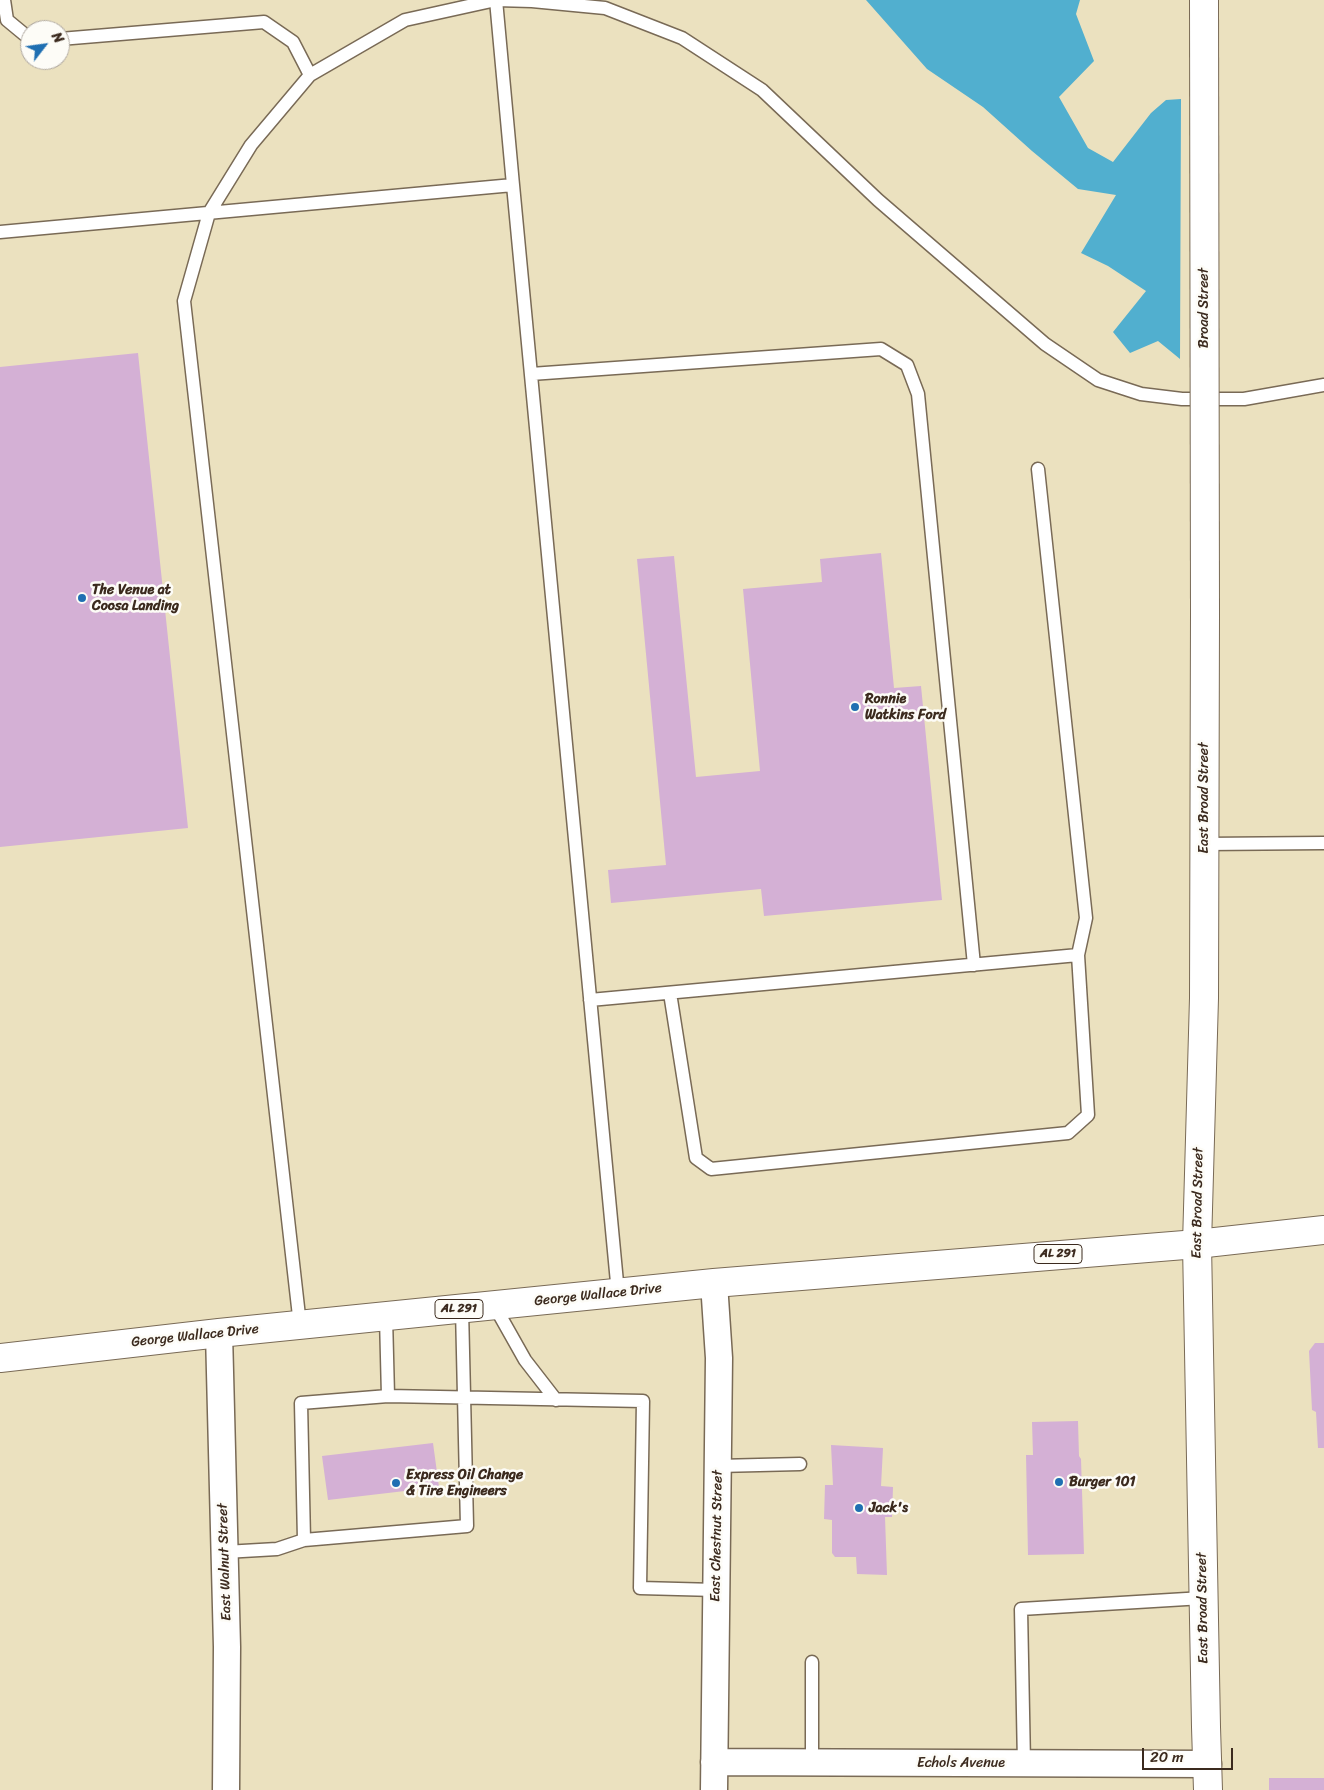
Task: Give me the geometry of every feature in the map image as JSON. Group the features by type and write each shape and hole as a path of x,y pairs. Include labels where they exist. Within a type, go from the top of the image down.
{"main road":[{"name":"Broad Street","path":"1204,0 1205,615"},
{"name":"East Broad Street","path":"1205,615 1204,998 1197,1244 1208,1777"},
{"name":"AL 291","path":"1197,1244 1324,1230"},
{"name":"George Wallace Drive","path":"0,1358 219,1333 714,1283 1197,1244"}],"street":[{"name":"East Chestnut Street","path":"714,1283 719,1358 714,1790"},
{"name":"East Walnut Street","path":"219,1333 227,1647 226,1790"},
{"name":"Echols Avenue","path":"714,1762 1024,1764 1208,1777"}],"lane":[{"path":"4,0 8,20 20,30"},
{"path":"496,0 618,1293"},
{"path":"300,1325 184,302 209,213 252,145 310,75 405,20 496,0 532,1 604,8 682,38 762,90 878,200 1045,344 1098,380 1141,394 1182,399 1244,399 1324,385"},
{"path":"70,38 264,22 293,42 310,75"},
{"path":"0,232 513,185"},
{"path":"531,374 881,349 907,365 918,394 974,965"},
{"path":"670,993 696,1158 711,1169 1068,1133 1088,1115 1078,955 1086,918 1038,469"},
{"path":"1204,844 1324,843"},
{"path":"590,1000 1078,955"},
{"path":"494,1306 525,1360 556,1400"},
{"path":"225,1552 277,1548 304,1540 468,1526 462,1308"},
{"path":"386,1317 388,1396"},
{"path":"304,1540 301,1403 388,1396 643,1401 640,1588 716,1590"},
{"path":"718,1466 800,1464"},
{"path":"1024,1764 1020,1609 1203,1598"},
{"path":"812,1662 812,1762"}],"water":[{"path":"866,0 1080,0 1076,14 1094,61 1059,97 1088,148 1113,162 1151,113 1166,100 1181,99 1180,359 1158,341 1130,353 1113,332 1146,291 1108,266 1081,253 1116,195 1078,189 983,107 927,69"}],"building":[{"name":"The Venue at Coosa Landing","path":"138,353 188,828 0,847 0,367"},
{"path":"881,553 894,688 921,686 942,900 764,916 761,889 611,903 608,870 666,865 637,559 674,556 696,777 760,771 743,589 822,582 820,559"},
{"path":"1315,1343 1324,1343 1324,1448 1318,1448 1316,1412 1312,1410 1309,1351"},
{"path":"1078,1421 1084,1554 1028,1555 1026,1455 1033,1455 1032,1422"},
{"path":"433,1443 439,1487 328,1500 322,1456"},
{"path":"831,1445 883,1448 881,1486 893,1487 892,1517 885,1517 887,1575 857,1574 856,1557 835,1557 832,1553 832,1520 824,1519 825,1485 833,1485"},
{"path":"1269,1778 1324,1778 1324,1790 1269,1790"}],"place":[{"name":"The Venue at Coosa Landing","path":"82,598"},
{"name":"Ronnie Watkins Ford","path":"855,707"},
{"name":"Burger 101","path":"1059,1482"},
{"name":"Express Oil Change & Tire Engineers","path":"396,1483"},
{"name":"Jack's","path":"859,1508"}]}
